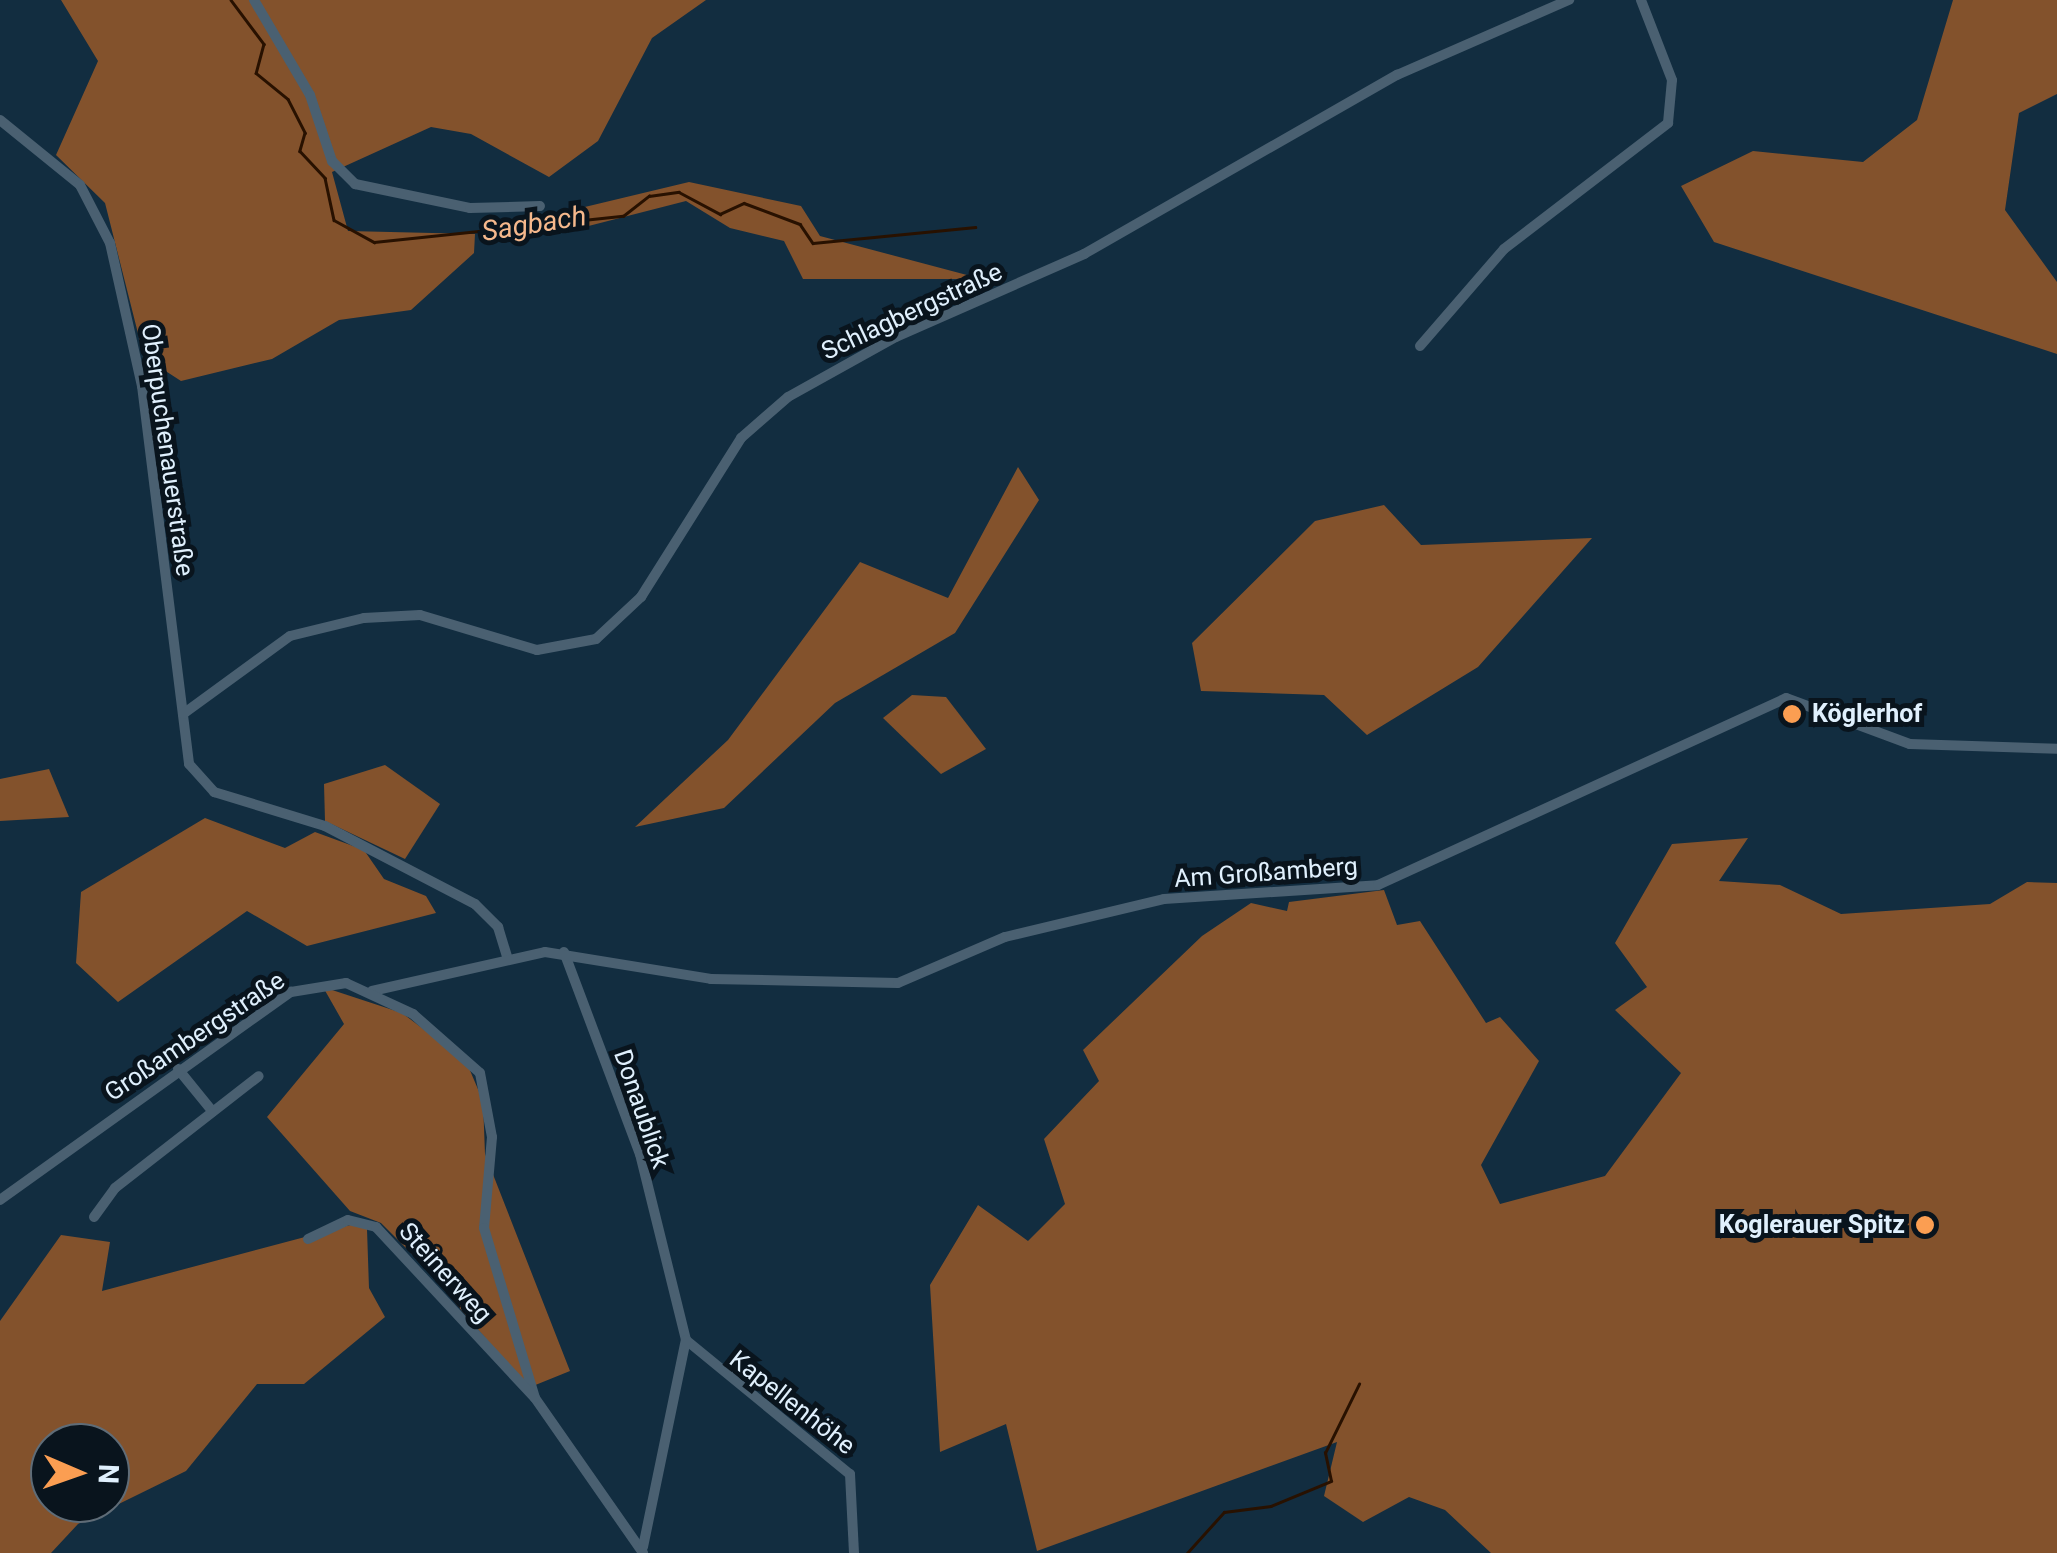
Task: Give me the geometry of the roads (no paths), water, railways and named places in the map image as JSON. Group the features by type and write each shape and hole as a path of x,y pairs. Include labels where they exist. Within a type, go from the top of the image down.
{"street":[{"path":"254,0 298,71 332,161 355,184 470,208 540,206"},
{"name":"Schlagbergstraße","path":"183,714 290,636 364,618 420,615 537,650 596,639 641,597 741,438 788,397 885,342 1084,254 1397,75 1569,0"},
{"path":"1420,346 1504,249 1668,123 1674,88 1641,0"},
{"name":"Oberpuchenauerstraße","path":"0,120 80,185 110,243 142,386 183,714"},
{"name":"Am Großamberg","path":"372,991 508,960 564,952 711,979 898,983 1005,937 1164,900 1296,896 1399,880 1752,710 1786,698 1825,707 1910,744 2057,749"},
{"path":"183,714 188,764 214,792 326,826 444,886 489,915 508,960"},
{"name":"Donaublick","path":"564,952 640,1154 686,1340"},
{"name":"Großambergstraße","path":"0,1200 178,1069 308,984 372,991 457,1044 488,1091 484,1228 535,1398 552,1435 646,1551"},
{"path":"178,1069 213,1112"},
{"path":"94,1217 116,1188 259,1076"},
{"name":"Steinerweg","path":"308,1238 348,1220 376,1227 535,1398"},
{"path":"646,1551 686,1340"},
{"name":"Kapellenhöhe","path":"686,1340 850,1474 854,1553"}],"waterway":[{"name":"Sagbach","path":"231,0 264,44 256,73 288,99 305,133 300,151 325,178 334,220 374,242 623,216 649,196 679,192 720,214 744,203 800,224 813,243 975,227"},
{"path":"1187,1553 1224,1512 1271,1506 1331,1481 1325,1453 1359,1384"}],"place":[{"name":"Köglerhof","path":"1792,714"},
{"name":"Koglerauer Spitz","path":"1925,1225"}]}
